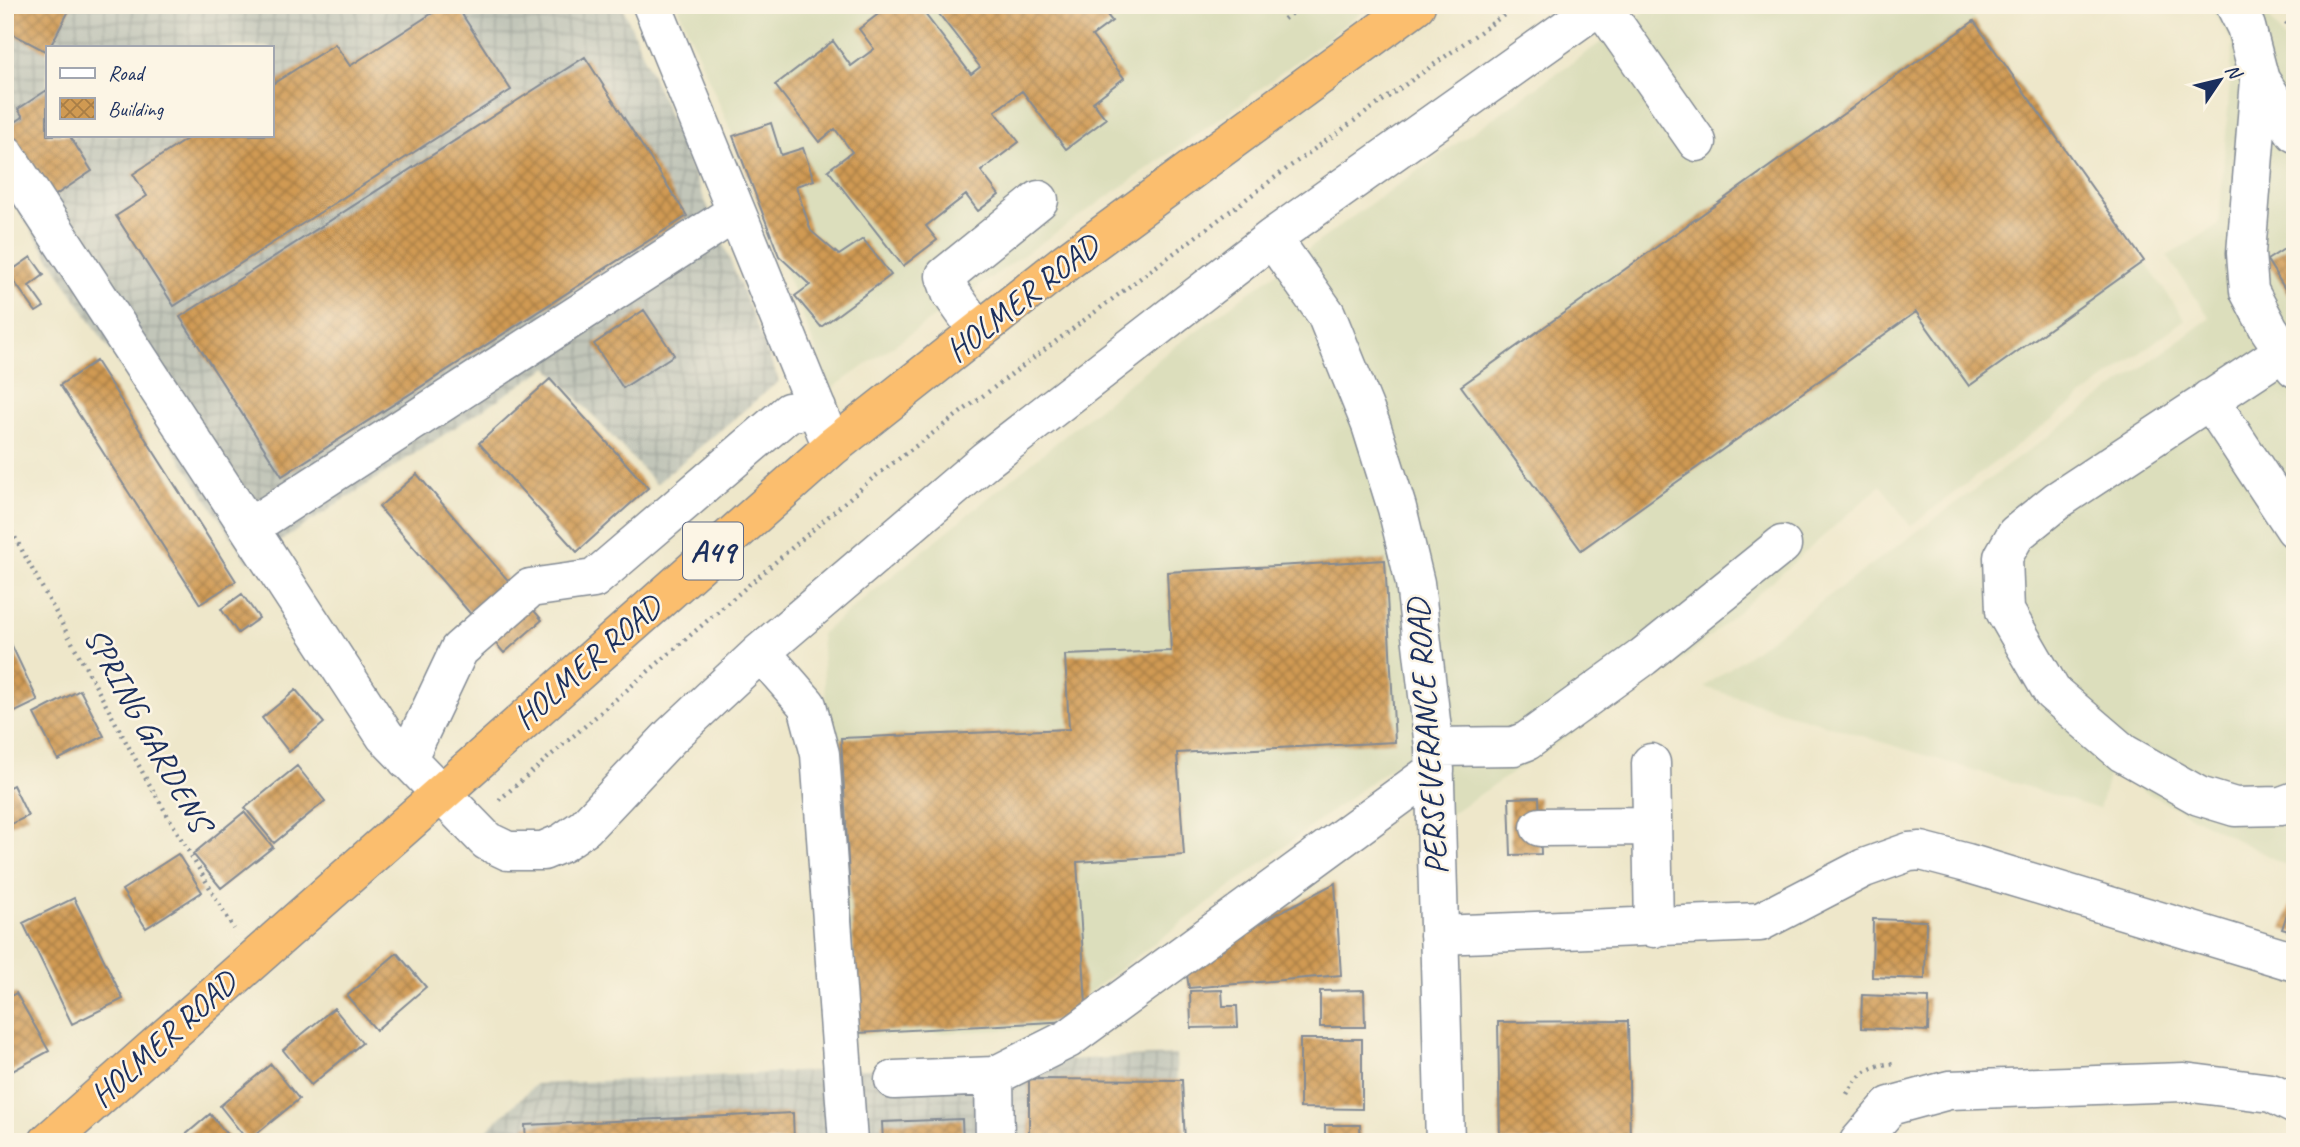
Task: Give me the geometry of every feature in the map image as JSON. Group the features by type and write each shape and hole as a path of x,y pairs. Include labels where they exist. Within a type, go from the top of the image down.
{"highway":[{"name":"HOLMER ROAD","path":"48,1142 832,447 1066,262 1416,5"}],"street":[{"path":"652,5 832,447"},
{"path":"5,154 385,736 487,842 508,851 544,851 562,843 585,827 671,736 761,652 986,460 1272,238 1600,5 1697,142"},
{"path":"2235,5 2246,27 2260,80 2295,133"},
{"path":"2260,80 2246,253 2249,291 2289,359 2209,399 2058,500 2016,534 2003,557 2006,611 2052,692 2123,753 2199,796 2235,807 2281,806 2295,801"},
{"path":"978,331 951,293 945,276 1039,200"},
{"path":"250,527 736,212"},
{"name":"PERSEVERANCE ROAD","path":"1272,238 1326,314 1371,425 1397,508 1415,583 1435,759 1445,1142"},
{"path":"2209,399 2295,529"},
{"path":"407,760 459,650 530,588 594,579 789,412 817,409"},
{"path":"894,1080 994,1076 1068,1039 1435,759 1514,746 1527,741 1643,657 1782,545"},
{"path":"761,652 807,705 820,754 848,1142"},
{"path":"1651,763 1654,928"},
{"path":"1540,827 1652,826"},
{"path":"1439,936 1760,922 1864,868 1909,852 1922,851 2295,962"},
{"path":"994,1076 995,1142"},
{"path":"1859,1142 1889,1106 1949,1090 2184,1082 2271,1093 2295,1105"}],"path":[{"path":"1284,19 1302,5"},
{"path":"470,824 873,478 1289,167 1518,5"},
{"name":"SPRING GARDENS","path":"5,519 144,775 252,960"}],"shaded area":[{"path":"5,5 622,5 779,381 656,484 548,367 248,562 5,190"},
{"path":"677,5 1371,5 1232,110 831,389 733,136"},
{"path":"1654,5 1964,5 2185,319 1910,526 1881,485 1689,655 1437,823 1399,761 1041,1028 849,1037 821,634 1170,350 1359,212"},
{"path":"2209,5 2261,5 2295,56 2295,870 2109,773 2099,809 1704,687 2210,318 2167,256 2219,225 2233,42"},
{"path":"1176,1055 1179,1142 474,1142 536,1084"}],"building":[{"path":"5,5 72,5 51,46 46,46 46,51 5,30"},
{"path":"445,5 456,5 511,90 174,306 116,216 147,196 133,174 191,136 273,136 273,84 335,44 350,66"},
{"path":"890,5 918,5 971,74 980,67 939,14 951,5 1099,5 1112,21 1092,36 1124,78 1093,102 1106,119 1066,149 1022,91 995,111 1019,142 981,171 999,195 978,211 966,195 926,226 937,240 903,266 828,170 852,152 835,129 819,142 775,85 833,41 851,66 874,49 859,29"},
{"path":"1974,21 2144,261 1969,386 1916,312 1581,550 1461,386"},
{"path":"585,57 687,216 282,476 180,317"},
{"path":"46,91 46,136 70,136 92,171 51,198 6,128 23,117 18,109"},
{"path":"771,123 781,155 803,148 814,180 796,186 811,231 839,255 863,239 891,275 821,327 795,296 810,285 779,256 733,136"},
{"path":"2295,242 2295,305 2267,260"},
{"path":"31,257 44,275 29,286 44,307 36,312 8,273"},
{"path":"644,310 674,355 623,388 594,344"},
{"path":"96,361 236,581 200,604 60,385"},
{"path":"550,379 648,488 577,552 479,443"},
{"path":"417,474 542,620 504,653 379,507"},
{"path":"1385,560 1395,742 1177,753 1184,855 1077,862 1087,1020 858,1033 841,738 1069,729 1065,655 1171,651 1167,572"},
{"path":"242,594 259,618 238,633 221,609"},
{"path":"5,631 38,701 5,717"},
{"path":"80,690 104,736 58,760 34,714"},
{"path":"296,690 324,723 289,752 262,718"},
{"path":"297,766 325,801 274,843 245,808"},
{"path":"13,785 28,816 5,827 5,789"},
{"path":"1539,797 1541,854 1511,855 1509,798"},
{"path":"244,812 273,847 221,888 193,854"},
{"path":"178,854 202,892 146,928 122,890"},
{"path":"1335,883 1341,975 1189,988 1185,963"},
{"path":"2295,893 2295,933 2282,929"},
{"path":"74,898 123,999 72,1024 23,923"},
{"path":"1873,919 1926,921 1925,979 1872,977"},
{"path":"397,953 426,987 376,1030 347,996"},
{"path":"1222,990 1223,1006 1237,1006 1238,1027 1191,1028 1190,991"},
{"path":"1364,990 1365,1027 1320,1027 1320,991"},
{"path":"16,993 49,1051 9,1073 5,1066 5,999"},
{"path":"1862,995 1929,998 1928,1031 1861,1028"},
{"path":"334,1008 362,1043 311,1085 283,1050"},
{"path":"1628,1021 1630,1142 1500,1142 1498,1022"},
{"path":"1300,1039 1362,1039 1362,1109 1300,1108"},
{"path":"271,1064 299,1099 248,1141 220,1106"},
{"path":"1029,1079 1182,1080 1185,1142 1029,1142"},
{"path":"793,1113 794,1142 526,1142 525,1125"},
{"path":"210,1114 233,1142 187,1142 183,1137"},
{"path":"962,1119 963,1142 883,1142 882,1122"},
{"path":"1325,1125 1360,1125 1361,1142 1325,1142"}]}
